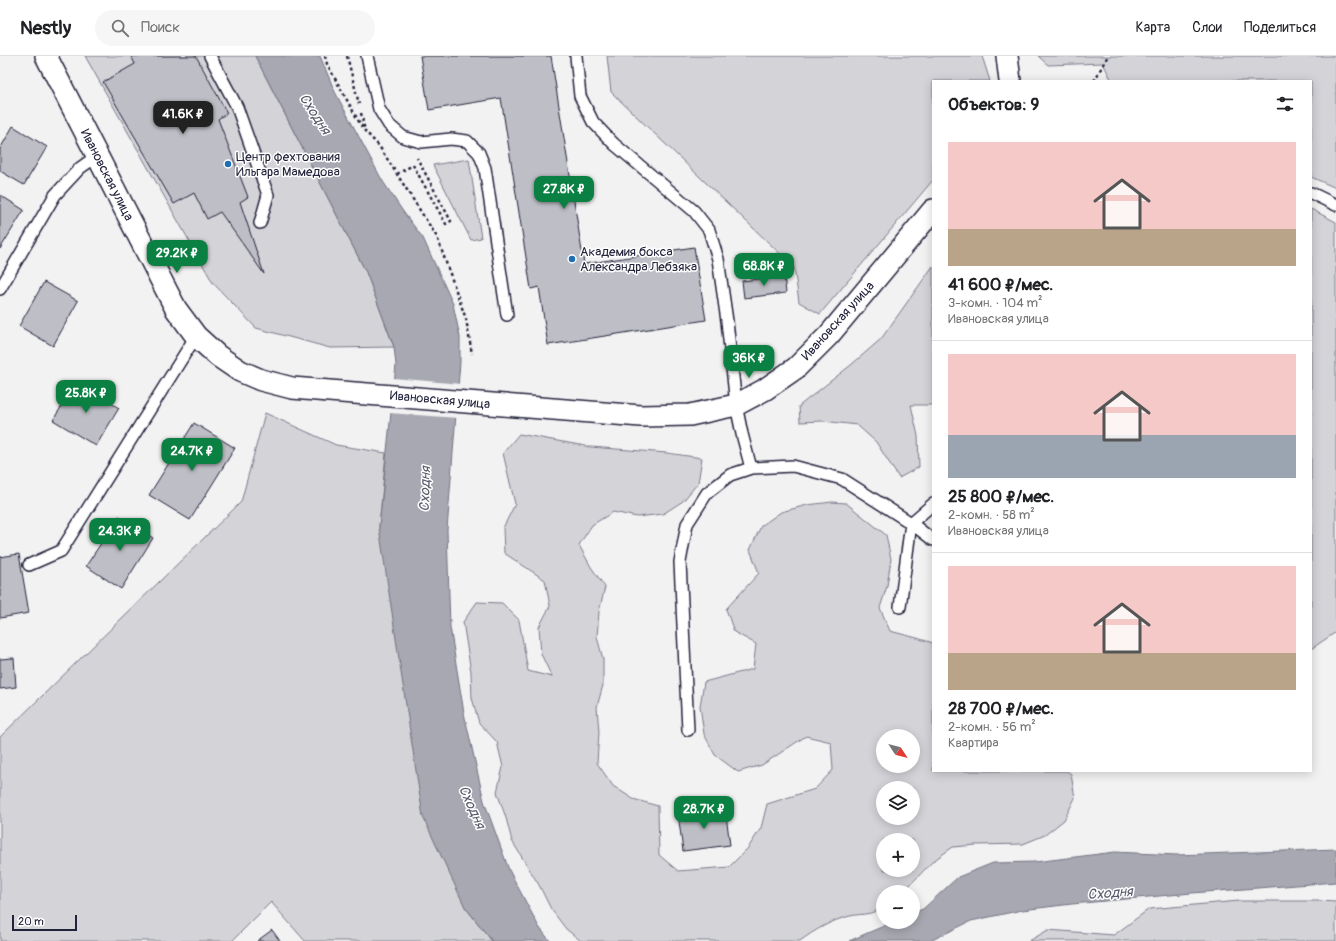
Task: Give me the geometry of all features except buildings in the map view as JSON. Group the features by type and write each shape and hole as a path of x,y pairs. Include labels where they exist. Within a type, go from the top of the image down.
{"street":[{"name":"Ивановская улица","path":"46,56 176,309 196,336 218,356 240,371 261,380 292,388 640,416 690,415 736,406 764,390 796,368 829,335 932,211"},
{"path":"1006,56 1010,80"}],"lane":[{"path":"210,56 237,106 268,195 260,223"},
{"path":"367,56 379,109 389,125 403,137 421,142 451,139 467,142 479,153 485,168 507,315"},
{"path":"576,56 580,96 592,122 614,144 694,211 709,230 718,260 727,322 736,406 751,468"},
{"path":"0,289 55,195 80,168 97,156"},
{"path":"1312,193 1336,205"},
{"path":"29,566 61,551 196,336"},
{"path":"688,730 680,562 687,524 708,493 730,475 751,468 793,466 842,479 911,523 932,539"},
{"path":"900,607 911,523 932,505"}],"path":[{"path":"325,56 327,64 365,131 379,146 437,237 466,319 472,354"},
{"path":"347,56 365,131"},
{"path":"1095,80 1108,56"},
{"path":"397,174 413,165 446,224 451,221 416,159 421,142"}],"shaded area":[{"name":"Центр фехтования Ильгара Мамедова","path":"85,56 255,56 366,272 394,347 330,348 256,328 213,283"},
{"path":"607,56 982,56 990,80 932,80 932,181 820,314 799,302 794,267 611,92"},
{"path":"1038,56 1336,56 1336,188 1312,177 1312,80 1112,80 1103,63 1048,65"},
{"path":"469,159 481,238 471,240 433,165"},
{"path":"1312,210 1336,222 1336,632 1312,648"},
{"path":"932,267 932,405 911,405 918,436 919,467 899,478 876,442 857,425 823,421 800,422 799,406 881,339"},
{"path":"265,413 336,445 386,453 379,527 465,907 492,941 305,941 271,902 232,941 0,941 0,737 241,502"},
{"path":"519,434 591,447 667,453 702,458 698,483 683,501 663,514 637,517 613,512 592,525 579,545 591,567 605,587 599,612 597,637 603,659 603,685 597,707 599,732 597,763 613,786 633,799 658,806 659,855 678,871 729,867 748,848 761,828 767,804 815,789 833,770 831,742 806,736 762,765 738,772 715,755 704,734 700,706 704,682 753,669 756,644 734,632 726,609 759,573 750,550 761,526 781,512 807,505 832,502 846,503 886,535 891,559 887,586 880,608 890,631 932,643 932,772 1068,772 1071,774 1075,798 1064,820 1045,835 1023,844 953,847 933,861 920,874 920,833 876,833 876,877 918,877 910,885 876,885 876,911 837,920 818,929 800,941 581,941 566,929 551,909 539,885 512,841 497,792 503,767 497,742 479,723 472,698 471,672 463,622 477,602 502,603 519,620 528,671 552,677 541,654 539,627 550,606 545,580 504,553 503,528 515,504 503,453"},
{"path":"1239,901 1336,902 1336,941 1029,941 1048,930 1114,935 1149,909"}],"water":[{"name":"Сходня","path":"255,56 320,56 335,92 382,180 423,238 453,304 460,337 460,362 447,530 450,627 464,713 484,801 509,870 539,927 550,941 492,941 465,907 423,817 379,527 396,365 394,347 366,272"},
{"name":"Сходня","path":"1336,849 1336,882 1192,893 1022,910 971,921 930,941 849,941 877,929 920,929 920,910 958,877 993,863 1035,862 1115,852 1177,855"}],"pier":[{"path":"393,378 461,384 458,418 389,413"}],"place":[{"name":"Центр фехтования Ильгара Мамедова","path":"228,164"},
{"name":"Академия бокса Александра Лебзяка","path":"572,259"}]}
